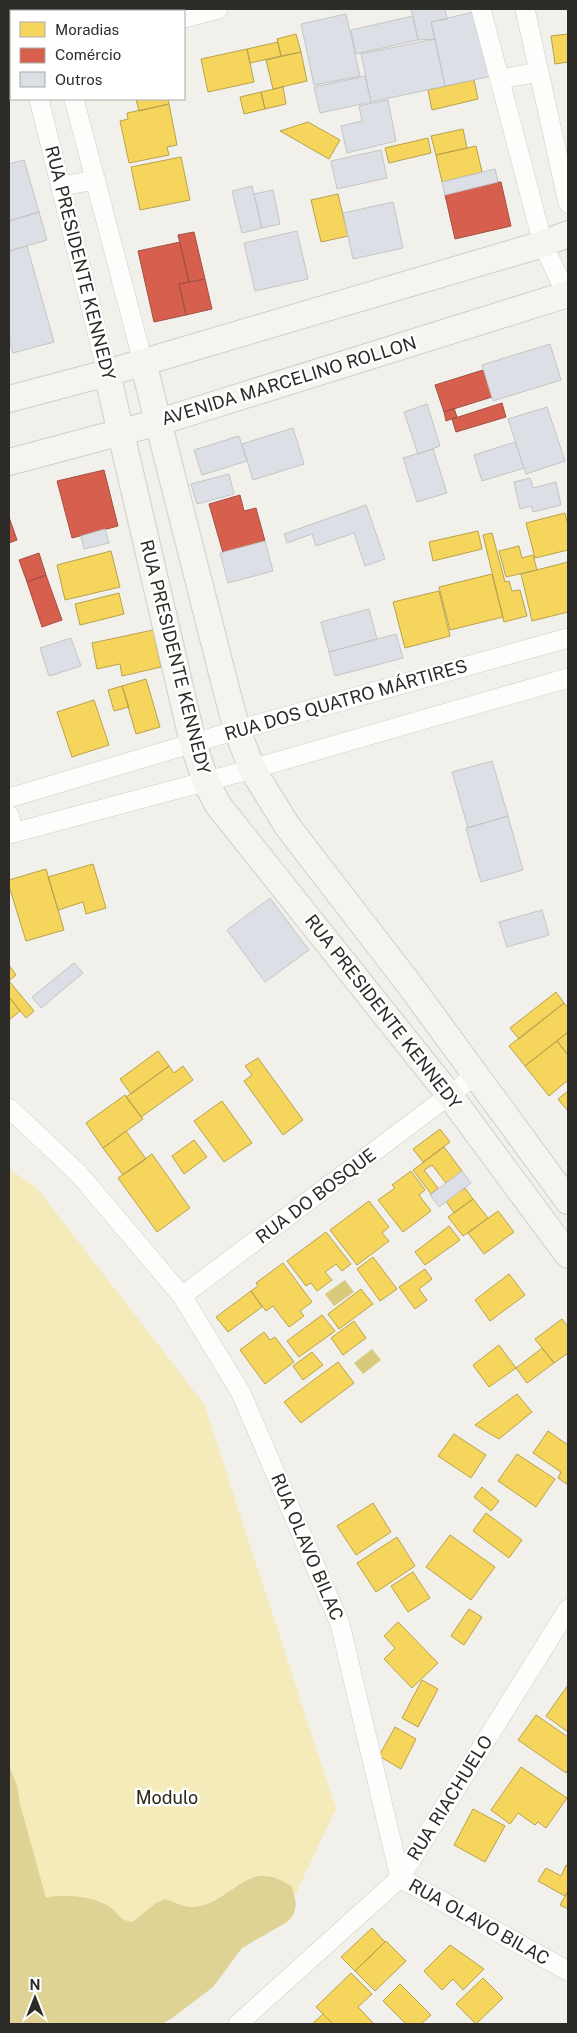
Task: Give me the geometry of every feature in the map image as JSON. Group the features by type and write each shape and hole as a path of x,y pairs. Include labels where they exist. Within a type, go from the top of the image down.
{"street":[{"path":"185,18 218,9"},
{"path":"481,9 544,244 568,296"},
{"path":"525,9 568,203"},
{"path":"500,79 539,72"},
{"name":"RUA PRESIDENTE KENNEDY","path":"39,100 122,432 193,743 206,782 218,805 450,1096 568,1254"},
{"name":"RUA PRESIDENTE KENNEDY","path":"74,100 144,362 237,730 252,769 288,827 409,984 568,1201"},
{"path":"61,186 96,180"},
{"path":"9,399 107,373 544,244 568,234"},
{"name":"AVENIDA MARCELINO ROLLON","path":"9,462 159,422 568,296"},
{"name":"RUA DOS QUATRO MÁRTIRES","path":"9,798 237,730 568,638"},
{"path":"11,827 206,782 568,678"},
{"name":"RUA DO BOSQUE","path":"182,1296 476,1075"},
{"name":"RUA OLAVO BILAC","path":"9,1108 79,1174 182,1296 241,1392 340,1624 400,1878 568,1971"},
{"name":"RUA RIACHUELO","path":"238,2024 400,1878 568,1609"}],"green space":[{"name":"Modulo","path":"9,1169 36,1187 204,1404 336,1809 295,1895 160,2024 9,2024"}],"shaded area":[{"path":"345,1280 354,1292 334,1306 325,1294"},
{"path":"372,1349 381,1360 363,1374 354,1363"},
{"path":"9,1766 17,1785 20,1804 46,1898 70,1896 97,1901 111,1908 123,1919 133,1922 156,1903 165,1899 190,1907 208,1904 252,1878 263,1876 277,1879 292,1887 296,1904 294,1914 287,1922 242,1948 213,1987 162,2024 9,2024"}],"building: Moradias":[{"path":"296,34 301,52 281,56 277,39"},
{"path":"568,34 568,62 555,64 551,36"},
{"path":"278,42 281,56 250,63 247,49"},
{"path":"247,49 254,82 208,92 201,59"},
{"path":"301,52 307,81 273,89 266,60"},
{"path":"474,80 478,99 432,110 428,90"},
{"path":"283,87 286,104 265,109 261,92"},
{"path":"261,92 265,109 244,114 240,97"},
{"path":"136,100 168,100 169,104 139,111"},
{"path":"169,104 177,145 167,147 169,155 129,163 120,121 128,119 127,113"},
{"path":"308,122 340,140 329,159 280,131"},
{"path":"463,129 467,148 436,155 431,136"},
{"path":"428,138 431,153 389,163 385,148"},
{"path":"476,146 482,172 442,182 436,155"},
{"path":"181,157 190,200 140,210 131,167"},
{"path":"338,194 348,236 321,242 311,200"},
{"path":"565,513 568,526 568,550 535,558 526,523"},
{"path":"478,531 482,549 433,561 429,542"},
{"path":"492,533 505,582 509,581 512,591 520,590 527,616 504,622 483,535"},
{"path":"519,546 522,558 533,555 537,570 506,577 499,551"},
{"path":"111,551 120,587 65,600 57,565"},
{"path":"568,562 568,612 532,621 521,574"},
{"path":"492,574 503,617 450,630 439,587"},
{"path":"439,591 450,636 405,648 393,602"},
{"path":"119,593 124,614 80,625 75,604"},
{"path":"153,630 161,667 122,676 120,664 97,669 92,643"},
{"path":"146,679 160,727 136,734 122,686"},
{"path":"122,686 129,707 114,711 108,690"},
{"path":"94,700 109,745 72,757 57,712"},
{"path":"93,864 106,908 86,914 83,902 58,910 48,877"},
{"path":"46,869 64,930 26,941 9,886 9,880"},
{"path":"9,965 16,975 9,981"},
{"path":"9,981 34,1011 26,1018 9,997"},
{"path":"556,992 564,1003 519,1039 510,1028"},
{"path":"9,997 20,1011 9,1020"},
{"path":"564,1003 568,1008 568,1032 525,1066 509,1046"},
{"path":"568,1032 568,1055 557,1041"},
{"path":"557,1041 568,1055 568,1080 549,1096 525,1066"},
{"path":"158,1051 169,1066 131,1094 120,1079"},
{"path":"258,1058 303,1120 283,1135 244,1081 252,1075 245,1066"},
{"path":"169,1066 174,1073 183,1066 193,1080 141,1117 126,1097"},
{"path":"568,1091 568,1111 558,1099"},
{"path":"125,1095 143,1119 103,1148 86,1123"},
{"path":"222,1101 252,1143 224,1162 194,1121"},
{"path":"440,1129 450,1142 423,1162 413,1149"},
{"path":"126,1131 146,1159 123,1175 103,1148"},
{"path":"194,1140 207,1157 184,1174 172,1156"},
{"path":"444,1147 462,1171 446,1183 432,1165 424,1170 438,1188 431,1194 413,1170"},
{"path":"152,1154 190,1208 157,1232 118,1178"},
{"path":"411,1171 425,1190 419,1195 431,1211 403,1232 378,1200 395,1188 392,1185"},
{"path":"465,1188 473,1199 454,1213 446,1201"},
{"path":"473,1199 488,1218 463,1236 448,1217"},
{"path":"369,1201 389,1227 382,1233 389,1241 357,1265 330,1230"},
{"path":"498,1211 514,1232 484,1254 468,1233"},
{"path":"449,1226 460,1240 425,1265 415,1252"},
{"path":"326,1232 351,1264 342,1271 336,1264 325,1272 332,1280 317,1291 311,1283 306,1286 287,1261"},
{"path":"373,1257 397,1289 380,1301 357,1269"},
{"path":"283,1263 312,1302 300,1311 304,1316 289,1327 273,1306 266,1311 251,1291 258,1286 256,1283"},
{"path":"425,1269 432,1279 419,1289 427,1300 415,1309 399,1287"},
{"path":"509,1274 525,1295 490,1321 475,1300"},
{"path":"361,1289 373,1304 339,1329 328,1314"},
{"path":"251,1291 262,1307 228,1332 216,1317"},
{"path":"322,1315 335,1331 299,1357 287,1341"},
{"path":"562,1319 568,1327 568,1353 554,1363 535,1339"},
{"path":"354,1321 366,1338 343,1355 331,1338"},
{"path":"264,1332 270,1340 275,1337 294,1362 265,1384 240,1350"},
{"path":"499,1345 516,1368 489,1387 473,1365"},
{"path":"542,1348 554,1363 527,1383 516,1368"},
{"path":"312,1352 323,1365 303,1380 293,1366"},
{"path":"338,1362 354,1383 301,1423 284,1402"},
{"path":"517,1394 532,1412 499,1439 475,1425"},
{"path":"548,1431 568,1445 568,1485 558,1478 561,1472 533,1453"},
{"path":"454,1434 486,1455 471,1478 438,1456"},
{"path":"517,1454 555,1479 536,1507 498,1481"},
{"path":"482,1487 499,1501 491,1511 474,1497"},
{"path":"373,1503 391,1532 356,1555 337,1526"},
{"path":"486,1513 522,1540 509,1558 473,1531"},
{"path":"450,1535 495,1567 471,1600 426,1567"},
{"path":"397,1537 415,1566 376,1592 357,1563"},
{"path":"413,1572 430,1598 408,1612 391,1586"},
{"path":"469,1609 482,1617 464,1645 451,1636"},
{"path":"398,1622 438,1663 412,1688 384,1659 395,1648 384,1636"},
{"path":"422,1680 438,1689 418,1727 402,1718"},
{"path":"568,1685 568,1732 546,1716"},
{"path":"536,1715 568,1737 568,1769 566,1773 518,1740"},
{"path":"395,1727 416,1739 401,1769 379,1756"},
{"path":"521,1767 567,1798 546,1828 538,1822 535,1825 518,1813 510,1824 491,1810"},
{"path":"473,1809 505,1826 485,1862 454,1845"},
{"path":"566,1865 568,1866 568,1891 565,1896 538,1881 546,1868 561,1876"},
{"path":"568,1891 568,1909 560,1905"},
{"path":"372,1928 385,1942 355,1971 341,1957"},
{"path":"386,1941 406,1961 375,1991 355,1971"},
{"path":"450,1945 484,1969 463,1990 453,1979 442,1990 424,1971"},
{"path":"351,1973 372,1994 358,2007 374,2024 333,2024 316,2007"},
{"path":"483,1978 503,1998 476,2024 456,2004"},
{"path":"400,1984 431,2015 421,2024 406,2024 383,2001"},
{"path":"323,2014 333,2024 312,2024"}],"building: Comércio":[{"path":"501,182 511,226 455,239 445,195"},
{"path":"194,232 205,279 189,282 178,235"},
{"path":"180,242 189,282 179,284 186,315 154,322 138,251"},
{"path":"205,279 212,309 186,315 179,284"},
{"path":"483,370 492,397 444,412 435,385"},
{"path":"502,403 506,417 456,432 452,419"},
{"path":"454,408 457,417 446,421 444,412"},
{"path":"104,470 118,526 72,538 57,481"},
{"path":"240,495 244,511 256,508 265,541 223,553 209,504"},
{"path":"9,517 17,540 9,543"},
{"path":"39,553 46,575 27,582 19,560"},
{"path":"46,575 62,620 42,627 27,582"}],"building: Outros":[{"path":"411,9 445,9 447,19 431,22 435,39 418,40"},
{"path":"478,11 492,76 445,86 431,22"},
{"path":"346,14 360,76 314,85 301,24"},
{"path":"413,16 418,40 356,54 351,30"},
{"path":"435,39 445,86 371,102 361,54"},
{"path":"365,76 371,102 320,113 314,87"},
{"path":"388,100 396,141 347,153 341,126 362,121 359,106"},
{"path":"381,150 387,178 337,189 331,161"},
{"path":"24,160 39,212 9,221 9,164"},
{"path":"495,169 498,182 445,195 442,182"},
{"path":"252,186 262,228 242,233 232,191"},
{"path":"273,190 280,224 262,228 254,194"},
{"path":"393,202 403,248 353,259 343,213"},
{"path":"39,212 47,240 9,251 9,221"},
{"path":"297,231 308,279 255,291 244,243"},
{"path":"27,246 54,342 13,353 9,340 9,251"},
{"path":"550,344 561,380 493,401 482,365"},
{"path":"427,404 440,446 418,454 404,412"},
{"path":"547,407 565,461 526,474 508,419"},
{"path":"293,428 304,464 253,480 242,444"},
{"path":"239,436 247,461 202,475 194,450"},
{"path":"515,442 524,468 482,481 474,455"},
{"path":"433,449 447,493 417,502 403,458"},
{"path":"229,474 234,494 197,504 191,484"},
{"path":"530,478 533,488 556,482 561,505 533,512 531,506 520,509 514,482"},
{"path":"366,505 385,559 365,566 354,533 316,546 312,534 287,543 284,534"},
{"path":"105,529 109,543 84,549 81,536"},
{"path":"265,541 273,571 228,583 220,553"},
{"path":"369,609 377,639 329,652 321,622"},
{"path":"396,634 403,658 335,676 329,652"},
{"path":"71,638 81,666 49,676 40,648"},
{"path":"492,761 508,816 468,828 452,772"},
{"path":"508,816 523,870 481,882 466,828"},
{"path":"270,898 309,950 265,982 227,930"},
{"path":"542,910 549,935 507,947 499,922"},
{"path":"74,963 83,973 41,1008 32,997"},
{"path":"462,1171 471,1183 439,1207 430,1195"}]}
